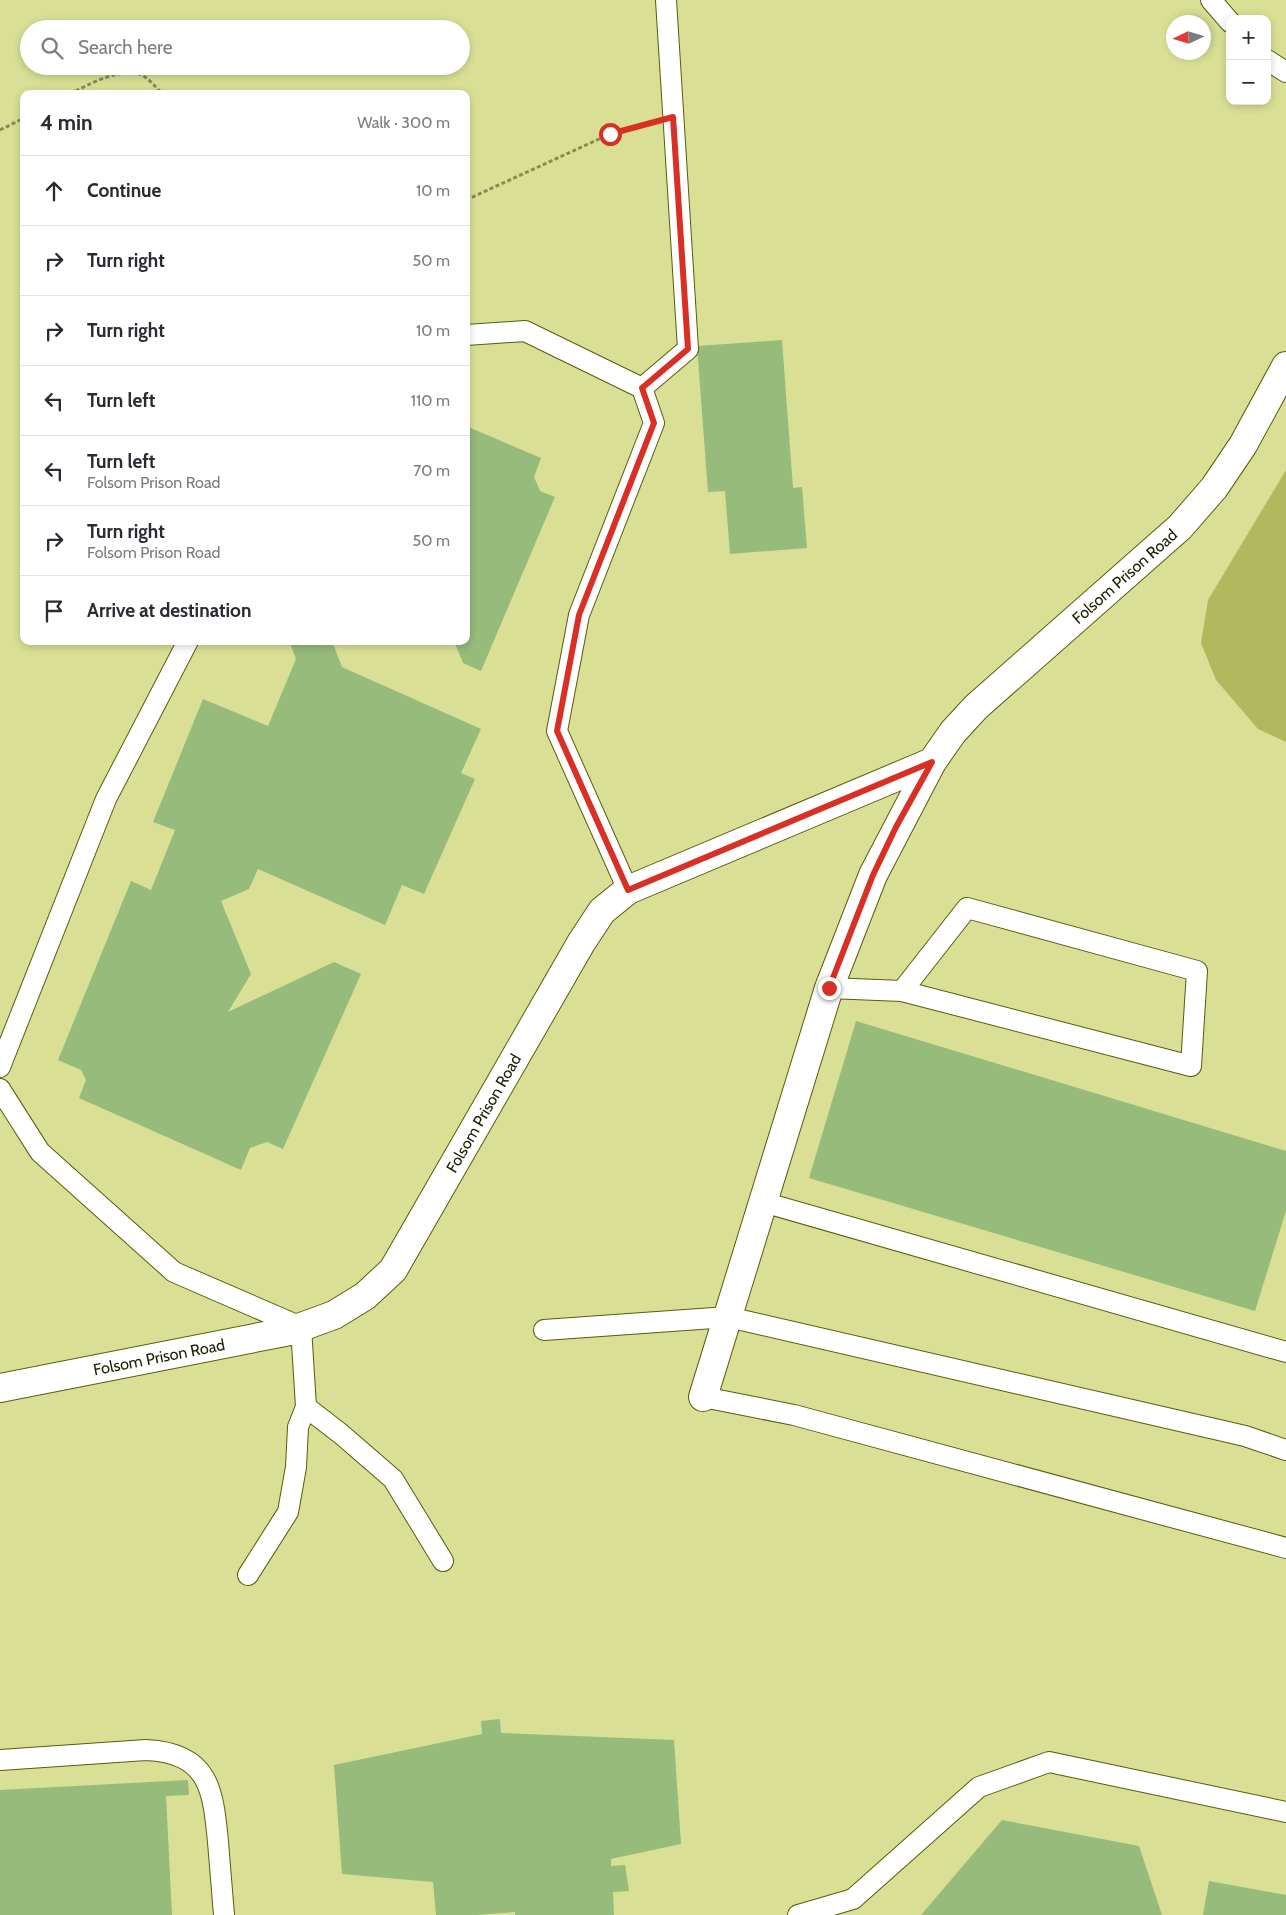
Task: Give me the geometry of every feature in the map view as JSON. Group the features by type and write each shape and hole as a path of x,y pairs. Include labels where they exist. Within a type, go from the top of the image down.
{"street":[{"name":"Folsom Prison Road","path":"703,1397 829,988 873,875 896,827 932,762 953,732 976,707 1180,527 1214,488 1243,445 1286,366"},
{"name":"Folsom Prison Road","path":"0,1388 281,1333 334,1315 365,1296 393,1270 581,943 602,912 628,890 932,762"}],"lane":[{"path":"642,388 688,349 666,0"},
{"path":"1211,0 1226,17"},
{"path":"1271,63 1286,72"},
{"path":"470,335 525,331 642,388 654,423 579,615 557,731 628,890"},
{"path":"0,1067 106,799 186,645"},
{"path":"829,988 902,991 1191,1066 1197,971 967,908 902,991"},
{"path":"0,1089 40,1152 174,1272 301,1327 306,1407 298,1427 296,1467 288,1512 248,1575"},
{"path":"763,1202 1286,1352"},
{"path":"544,1330 728,1317 1245,1436 1286,1450"},
{"path":"703,1397 794,1415 1286,1548"},
{"path":"306,1407 394,1479 442,1561"},
{"path":"0,1760 146,1750 164,1751 182,1756 198,1768 207,1782 214,1804 224,1915"},
{"path":"798,1915 853,1899 979,1787 1050,1762 1286,1812"}],"path":[{"path":"78,90 114,75"},
{"path":"138,75 144,76 159,90"},
{"path":"470,198 610,134 673,117"},
{"path":"0,130 20,120"}],"green space":[{"path":"1286,470 1286,742 1258,729 1216,680 1201,643 1208,600"}],"building":[{"path":"782,340 793,488 802,487 807,548 730,554 725,491 708,492 697,346"},
{"path":"470,428 541,458 534,477 540,491 555,497 481,671 463,663 456,645 470,645"},
{"path":"291,645 334,645 342,667 481,729 461,773 475,779 424,894 402,885 385,925 258,869 249,889 221,901 251,974 228,1012 334,962 361,974 283,1149 267,1142 250,1148 241,1170 79,1098 86,1080 81,1070 58,1060 131,881 151,890 175,830 153,822 203,699 268,726 296,659"},
{"path":"856,1021 1286,1151 1286,1211 1255,1311 809,1178"},
{"path":"500,1719 501,1733 674,1740 681,1844 611,1859 611,1866 625,1865 629,1891 613,1892 614,1915 515,1915 515,1912 476,1915 436,1915 433,1882 342,1874 334,1765 482,1734 481,1721"},
{"path":"188,1780 189,1795 166,1796 172,1915 0,1915 0,1790"},
{"path":"1002,1820 1139,1846 1162,1915 921,1915"},
{"path":"1209,1881 1286,1895 1286,1915 1203,1915"}],"route":[{"path":"610,134 673,117 688,349 642,388 654,423 579,615 557,731 628,890 932,762 896,827 873,875 829,988"}]}
